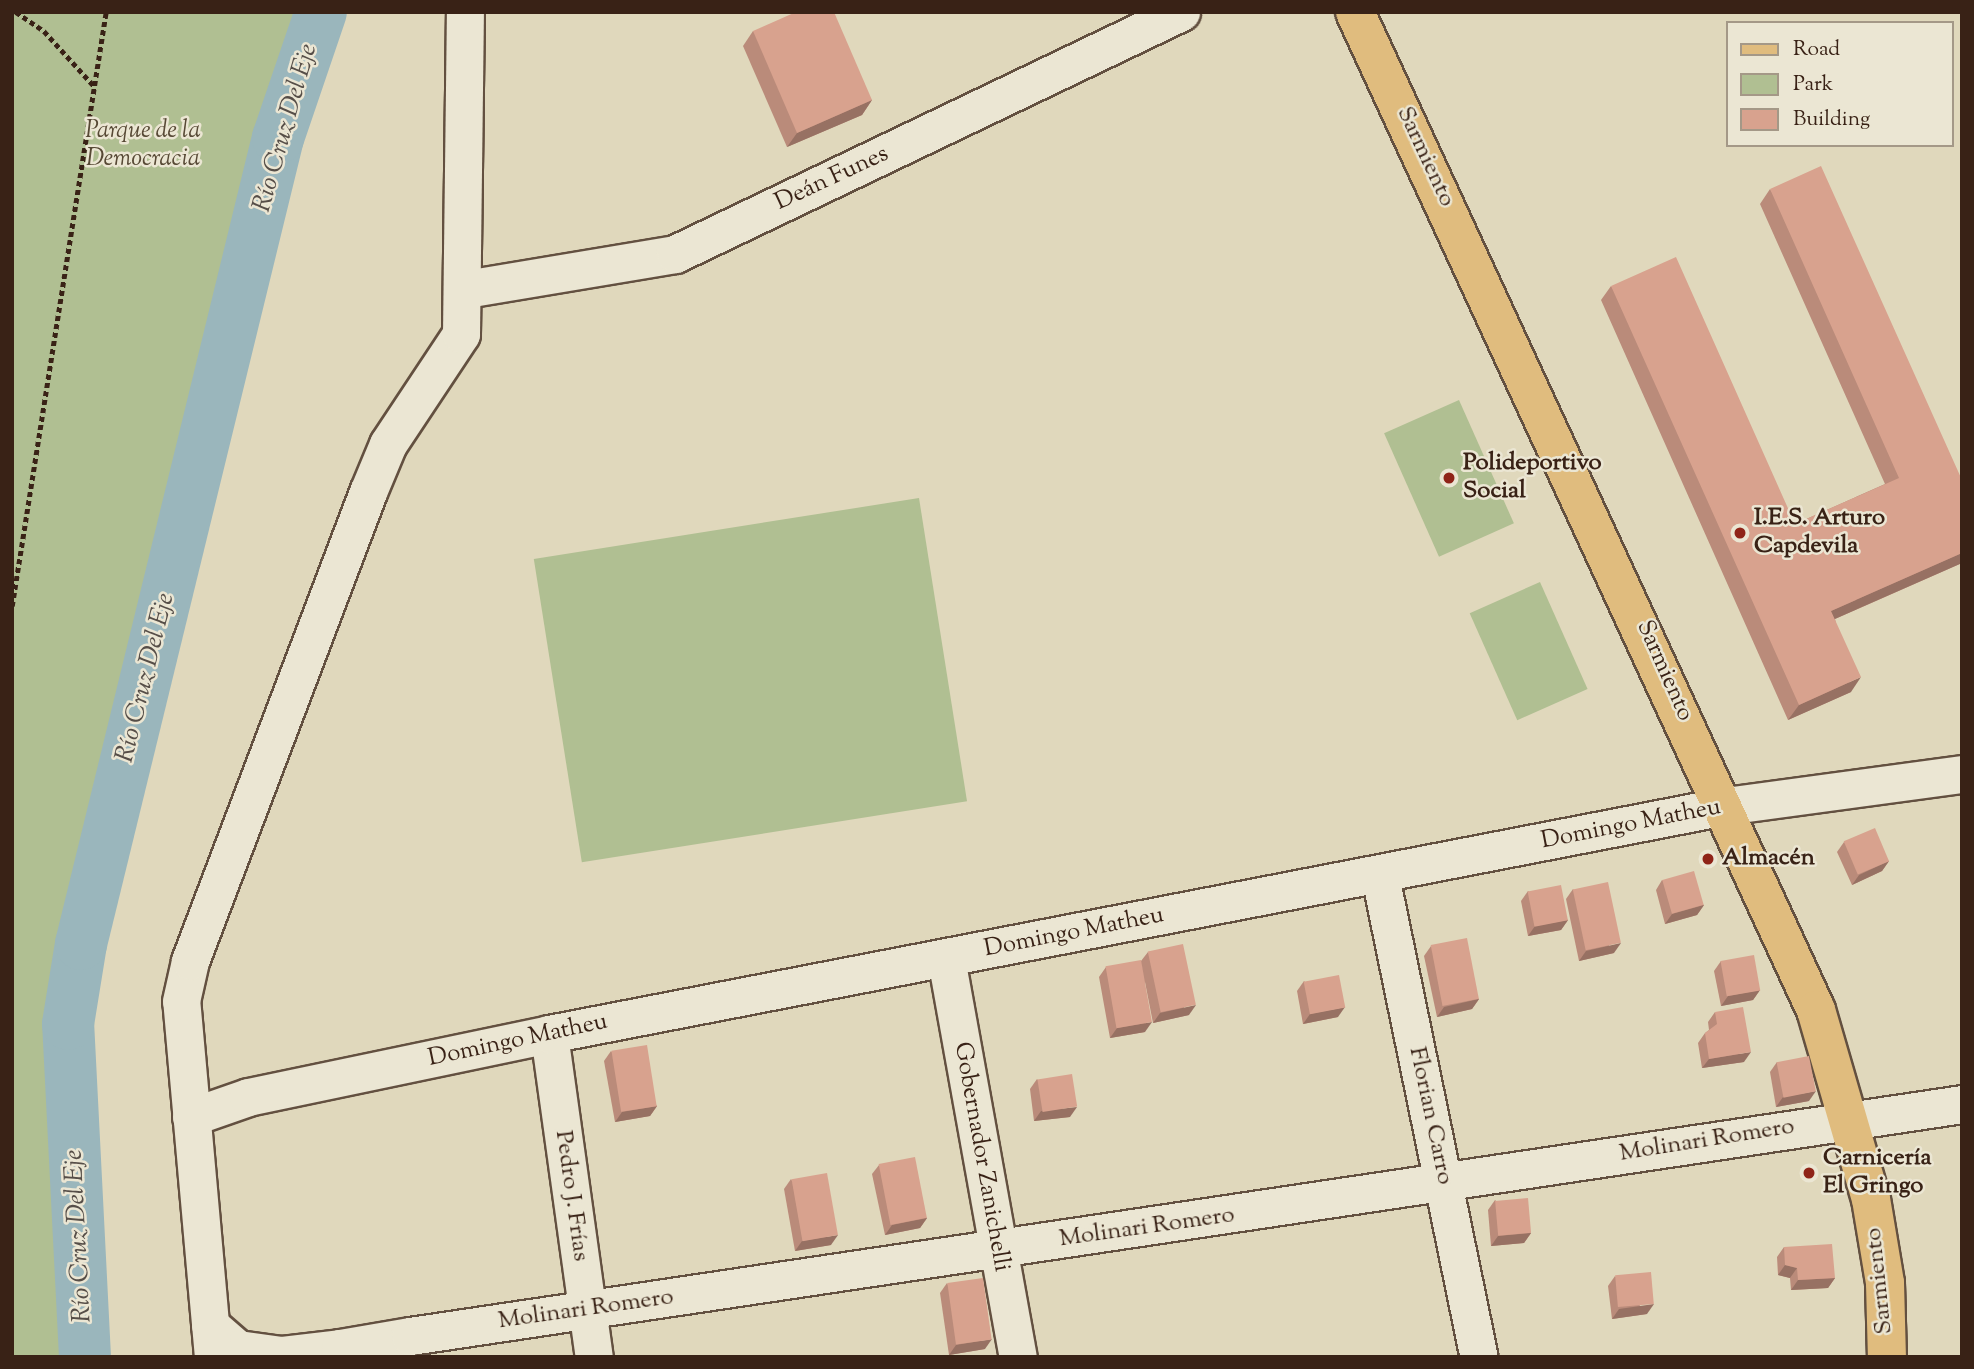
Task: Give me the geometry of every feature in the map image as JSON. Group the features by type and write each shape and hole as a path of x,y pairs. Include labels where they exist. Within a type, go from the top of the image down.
{"main road":[{"name":"Sarmiento","path":"1356,12 1725,806 1816,1010 1852,1117 1885,1283 1887,1357"}],"street":[{"path":"211,1341 181,1001 190,961 388,444 461,334 466,289 465,12"},
{"name":"Deán Funes","path":"466,289 674,254 1181,12"},
{"name":"Domingo Matheu","path":"191,1117 247,1097 549,1034 1380,876 1725,806 1962,774"},
{"name":"Florian Carro","path":"1380,876 1479,1357"},
{"name":"Gobernador Zanichelli","path":"946,958 1018,1357"},
{"name":"Pedro J. Frías","path":"549,1034 594,1357"},
{"name":"Molinari Romero","path":"211,1341 280,1356 340,1353 586,1311 1444,1184 1852,1117 1962,1104"}],"path":[{"path":"16,12 44,31 94,86"},
{"path":"12,606 106,12"}],"green space":[{"name":"Parque de la Democracia","path":"12,12 321,12 278,138 81,944 68,1024 85,1357 12,1357"},
{"name":"Polideportivo Social","path":"1459,400 1514,523 1439,557 1384,433"},
{"path":"919,498 967,801 582,862 534,559"},
{"path":"1540,582 1588,689 1517,720 1470,613"}],"building":[{"path":"796,12 834,12 872,100 797,133 753,31"},
{"path":"1821,166 1962,480 1962,553 1831,611 1861,677 1799,705 1611,286 1676,257 1795,524 1899,478 1770,189"},
{"path":"1875,828 1889,861 1858,874 1844,841"},
{"path":"1694,871 1704,905 1672,914 1662,880"},
{"path":"1608,882 1621,943 1586,950 1573,889"},
{"path":"1561,885 1568,920 1534,927 1528,891"},
{"path":"1467,938 1479,999 1443,1006 1431,945"},
{"path":"1183,944 1196,1005 1161,1012 1148,951"},
{"path":"1754,955 1760,990 1727,996 1721,961"},
{"path":"1141,960 1152,1022 1116,1028 1106,966"},
{"path":"1339,975 1345,1007 1310,1014 1304,982"},
{"path":"1743,1007 1751,1052 1709,1059 1705,1033 1717,1024 1715,1012"},
{"path":"647,1045 657,1106 621,1112 611,1051"},
{"path":"1809,1056 1816,1091 1783,1098 1777,1062"},
{"path":"1072,1074 1077,1107 1043,1112 1037,1079"},
{"path":"915,1157 927,1218 891,1225 879,1164"},
{"path":"827,1173 838,1235 802,1241 792,1179"},
{"path":"1528,1198 1531,1233 1498,1236 1495,1201"},
{"path":"1832,1244 1835,1278 1798,1280 1797,1268 1785,1265 1784,1247"},
{"path":"1651,1272 1654,1304 1618,1307 1615,1275"},
{"path":"983,1278 992,1339 956,1344 947,1283"}],"waterway":[{"name":"Río Cruz Del Eje","path":"85,1357 68,1024 81,944 278,138 321,12"}],"place":[{"name":"Polideportivo Social","path":"1449,478"},
{"name":"I.E.S. Arturo Capdevila","path":"1740,533"},
{"name":"Almacén","path":"1708,859"},
{"name":"Carnicería El Gringo","path":"1809,1173"}]}
